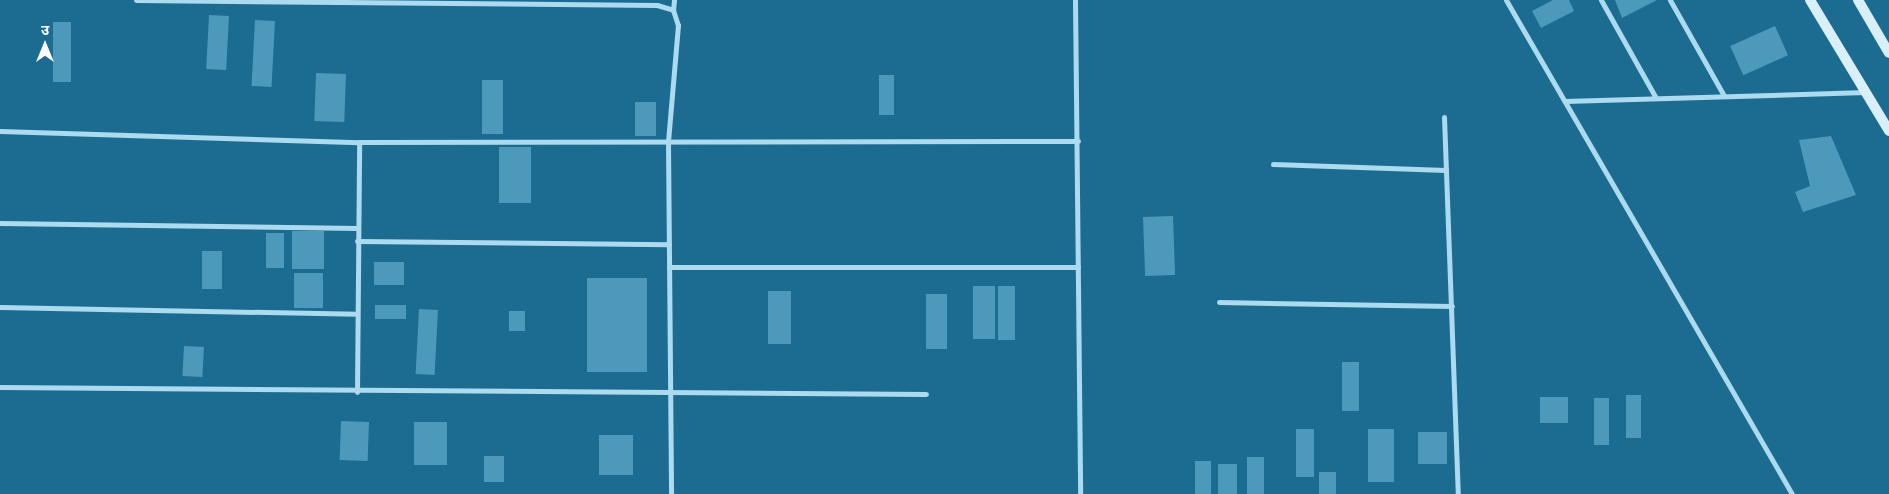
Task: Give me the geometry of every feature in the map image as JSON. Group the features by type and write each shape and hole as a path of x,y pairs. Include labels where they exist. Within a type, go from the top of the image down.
{"main road":[{"path":"1810,0 1888,127"},
{"path":"1858,0 1889,53"}],"street":[{"path":"136,0 657,5 673,10"},
{"path":"671,494 668,142 678,25 673,10 674,0"},
{"path":"1075,0 1078,141 1080,494"},
{"path":"1506,0 1792,494"},
{"path":"1601,0 1656,98"},
{"path":"1670,0 1724,96"},
{"path":"1564,101 1866,92"},
{"path":"1444,116 1458,494"},
{"path":"0,131 359,142 1078,141"},
{"path":"357,392 359,142"},
{"path":"1273,164 1446,170"},
{"path":"0,223 357,228"},
{"path":"357,241 669,244"},
{"path":"669,267 1078,267"},
{"path":"1219,302 1452,306"},
{"path":"0,307 357,314"},
{"path":"0,387 670,395 926,394"}],"building":[{"path":"1553,0 1569,0 1574,11 1541,28 1532,11"},
{"path":"1615,0 1657,0 1622,18"},
{"path":"209,15 229,16 226,70 206,69"},
{"path":"255,20 275,21 272,87 252,86"},
{"path":"53,22 71,22 71,82 53,82"},
{"path":"1775,26 1788,55 1743,75 1730,46"},
{"path":"316,73 346,74 344,122 314,121"},
{"path":"879,75 894,75 894,115 879,115"},
{"path":"482,80 503,80 503,134 482,134"},
{"path":"635,102 656,102 656,136 635,136"},
{"path":"1831,136 1856,195 1803,212 1795,192 1810,186 1799,140"},
{"path":"499,147 531,147 531,203 499,203"},
{"path":"1173,216 1175,275 1145,276 1143,217"},
{"path":"292,231 324,231 324,269 292,269"},
{"path":"266,233 284,233 284,268 266,268"},
{"path":"202,251 222,251 222,289 202,289"},
{"path":"374,262 404,262 404,285 374,285"},
{"path":"294,273 323,273 323,308 294,308"},
{"path":"587,278 647,278 647,372 587,372"},
{"path":"973,286 995,286 995,339 973,339"},
{"path":"998,286 1015,286 1015,340 998,340"},
{"path":"768,291 791,291 791,344 768,344"},
{"path":"926,294 947,294 947,349 926,349"},
{"path":"375,305 406,305 406,319 375,319"},
{"path":"419,309 438,310 435,375 416,374"},
{"path":"509,311 525,311 525,331 509,331"},
{"path":"184,346 204,347 202,377 182,376"},
{"path":"1342,362 1359,362 1359,411 1342,411"},
{"path":"1626,395 1641,395 1641,438 1626,438"},
{"path":"1540,397 1568,397 1568,423 1540,423"},
{"path":"1594,398 1609,398 1609,445 1594,445"},
{"path":"341,421 369,422 368,461 340,460"},
{"path":"414,422 447,422 447,465 414,465"},
{"path":"1296,429 1314,429 1314,477 1296,477"},
{"path":"1368,429 1394,429 1394,482 1368,482"},
{"path":"1418,432 1447,432 1447,464 1418,464"},
{"path":"599,435 633,435 633,475 599,475"},
{"path":"484,456 504,456 504,482 484,482"},
{"path":"1247,457 1264,457 1264,494 1247,494"},
{"path":"1195,461 1211,461 1211,494 1195,494"},
{"path":"1218,464 1237,464 1237,494 1218,494"},
{"path":"1319,472 1336,472 1336,494 1319,494"}]}
